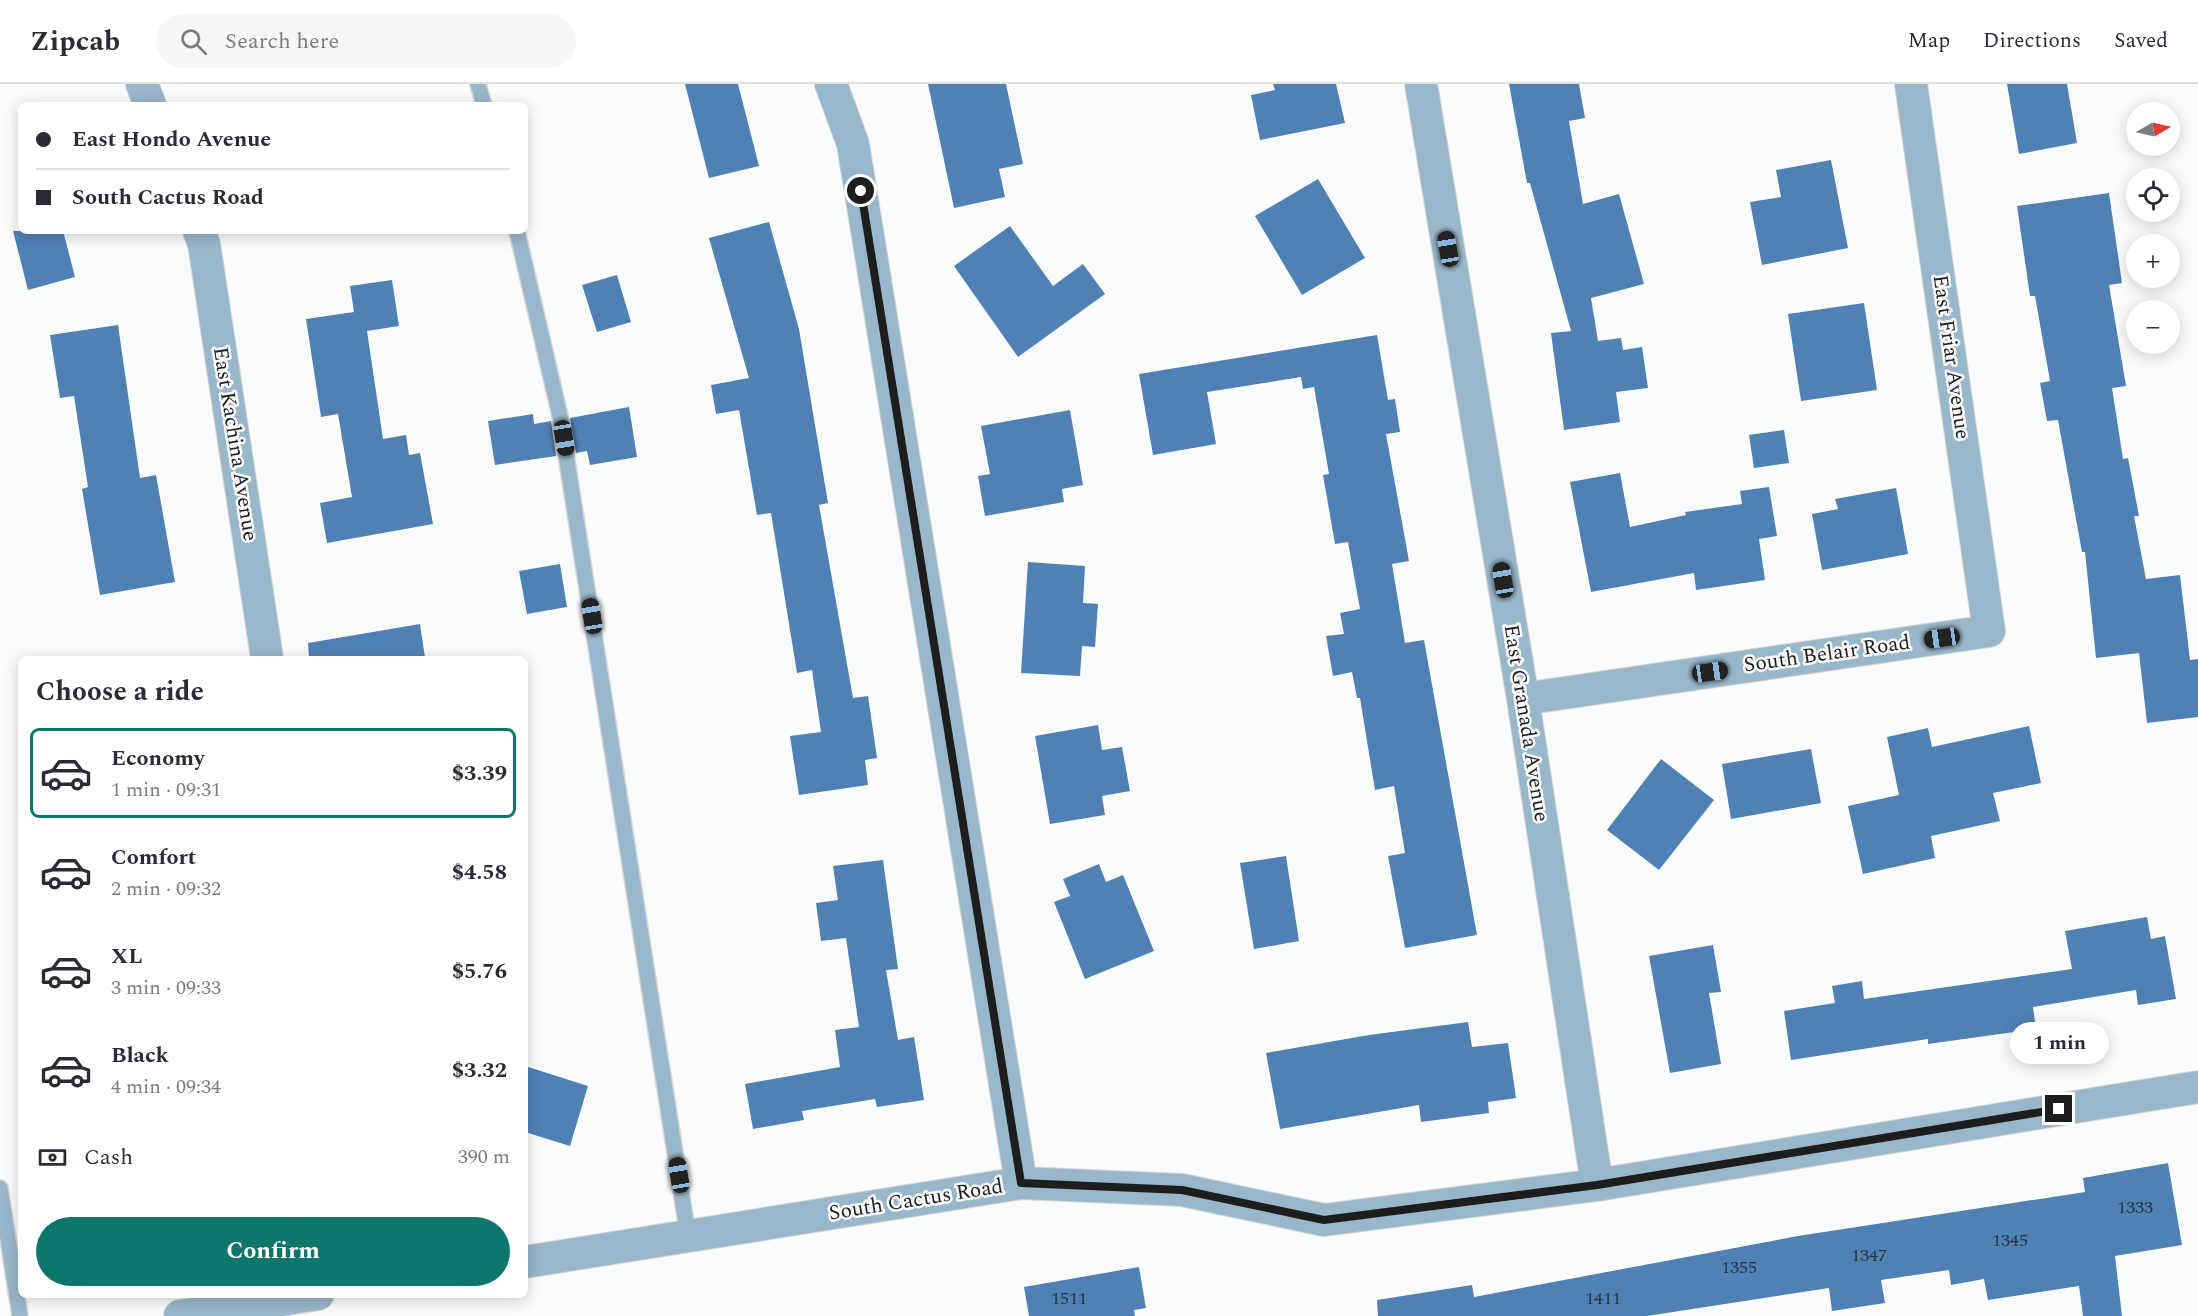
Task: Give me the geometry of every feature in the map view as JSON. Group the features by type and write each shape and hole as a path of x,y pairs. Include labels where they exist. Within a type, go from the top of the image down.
{"street":[{"path":"141,84 149,102"},
{"path":"831,84 854,144 1021,1183"},
{"name":"East Granada Avenue","path":"1420,84 1523,699 1597,1185"},
{"name":"East Friar Avenue","path":"1911,84 1989,631"},
{"name":"East Kachina Avenue","path":"200,234 206,255 267,656"},
{"name":"South Belair Road","path":"1523,699 1989,631"},
{"name":"South Cactus Road","path":"528,1262 1021,1183 1182,1190 1324,1220 1597,1185 2198,1087"},
{"path":"180,1316 293,1298"}],"lane":[{"path":"478,84 483,102"},
{"path":"518,234 560,416 688,1236"},
{"path":"0,1188 20,1316"}],"building":[{"path":"685,84 738,84 759,166 709,178"},
{"path":"928,84 1006,84 1023,164 999,169 1005,197 954,208"},
{"path":"1273,84 1336,84 1345,123 1260,140 1251,95 1275,90"},
{"path":"1509,84 1579,84 1585,118 1569,121 1583,204 1619,194 1644,284 1591,298 1598,341 1621,338 1623,350 1642,347 1648,388 1616,392 1620,422 1564,430 1551,333 1571,331 1530,183 1527,183"},
{"path":"2007,84 2067,84 2077,143 2019,154"},
{"path":"1831,160 1848,248 1762,265 1750,202 1781,197 1776,170"},
{"path":"1318,179 1365,258 1302,295 1255,216"},
{"path":"2109,193 2122,283 2109,285 2126,386 2112,388 2123,459 2128,458 2139,516 2134,516 2146,579 2180,575 2190,660 2198,659 2198,717 2147,723 2139,653 2096,658 2085,552 2082,552 2058,420 2047,421 2040,383 2050,381 2035,296 2030,296 2017,206"},
{"path":"769,222 799,329 828,503 819,505 853,698 868,696 877,758 865,760 868,785 799,795 790,736 821,732 812,670 797,673 771,513 757,515 739,410 716,414 711,385 749,378 709,238"},
{"path":"1010,226 1053,286 1083,264 1105,294 1018,357 954,266"},
{"path":"13,231 18,231 18,234 64,234 75,277 28,290"},
{"path":"617,275 631,322 597,332 582,285"},
{"path":"392,280 399,326 367,331 383,439 406,435 409,455 420,453 433,524 327,543 320,503 352,497 338,414 321,417 306,319 354,312 350,286"},
{"path":"1864,303 1877,390 1801,401 1788,314"},
{"path":"118,325 140,478 156,475 175,582 100,595 82,489 88,487 74,396 60,398 50,335"},
{"path":"1377,335 1388,400 1395,399 1400,432 1386,434 1409,561 1392,564 1405,643 1424,640 1477,935 1405,948 1388,856 1405,853 1394,786 1375,790 1360,698 1357,698 1352,672 1333,676 1326,636 1344,634 1340,613 1360,609 1348,542 1335,544 1323,475 1329,474 1314,387 1303,389 1301,377 1207,392 1216,444 1153,455 1139,374"},
{"path":"629,407 637,457 590,465 587,451 576,453 570,418"},
{"path":"1070,410 1083,485 1062,489 1064,502 985,516 978,476 990,474 981,426"},
{"path":"533,414 534,424 551,421 556,456 495,465 488,421"},
{"path":"1784,430 1789,463 1754,468 1749,435"},
{"path":"1620,473 1630,527 1686,515 1685,512 1742,504 1740,491 1769,487 1777,536 1759,539 1765,580 1696,590 1694,573 1591,592 1570,482"},
{"path":"1896,488 1908,554 1822,570 1812,514 1838,509 1835,499"},
{"path":"1028,562 1085,566 1083,603 1098,604 1095,647 1082,646 1080,676 1021,673"},
{"path":"560,564 567,607 527,614 519,571"},
{"path":"420,624 425,656 309,656 308,643"},
{"path":"1098,725 1102,750 1122,747 1130,791 1102,796 1105,815 1050,824 1035,736"},
{"path":"2029,726 2041,783 1993,793 2000,821 1931,836 1935,858 1863,874 1848,806 1899,795 1887,737 1928,728 1932,747"},
{"path":"1811,749 1821,803 1731,819 1722,764"},
{"path":"1661,759 1714,800 1659,870 1607,830"},
{"path":"1286,856 1299,941 1254,949 1240,863"},
{"path":"883,860 898,969 886,970 898,1040 914,1037 924,1100 877,1107 875,1099 802,1111 804,1120 753,1129 745,1084 840,1067 835,1030 859,1027 846,938 821,941 816,903 838,900 833,866"},
{"path":"1099,864 1106,882 1123,875 1154,951 1085,979 1054,902 1070,896 1063,879"},
{"path":"2147,917 2151,939 2165,936 2176,999 2138,1005 2136,990 2033,1007 2036,1029 1928,1044 1928,1039 1791,1060 1784,1011 1835,1003 1832,986 1862,981 1864,999 2072,969 2065,931"},
{"path":"1713,945 1721,992 1709,993 1721,1064 1670,1073 1649,956"},
{"path":"1468,1022 1472,1047 1508,1043 1516,1098 1488,1102 1489,1113 1421,1122 1419,1105 1280,1129 1266,1053 1369,1035"},
{"path":"528,1067 588,1086 570,1146 528,1133"},
{"path":"2168,1163 2182,1245 2115,1256 2122,1316 2083,1316 2079,1286 1988,1300 1984,1279 1951,1285 1949,1270 1881,1280 1885,1303 1832,1311 1829,1288 1647,1316 1378,1316 1377,1300 1472,1285 1474,1297 1798,1236 2085,1192 2083,1178"},
{"path":"1139,1267 1146,1308 1134,1310 1135,1316 1029,1316 1024,1287"}],"route":[{"path":"861,191 1021,1183 1182,1190 1324,1220 1597,1185 2059,1109"}]}
